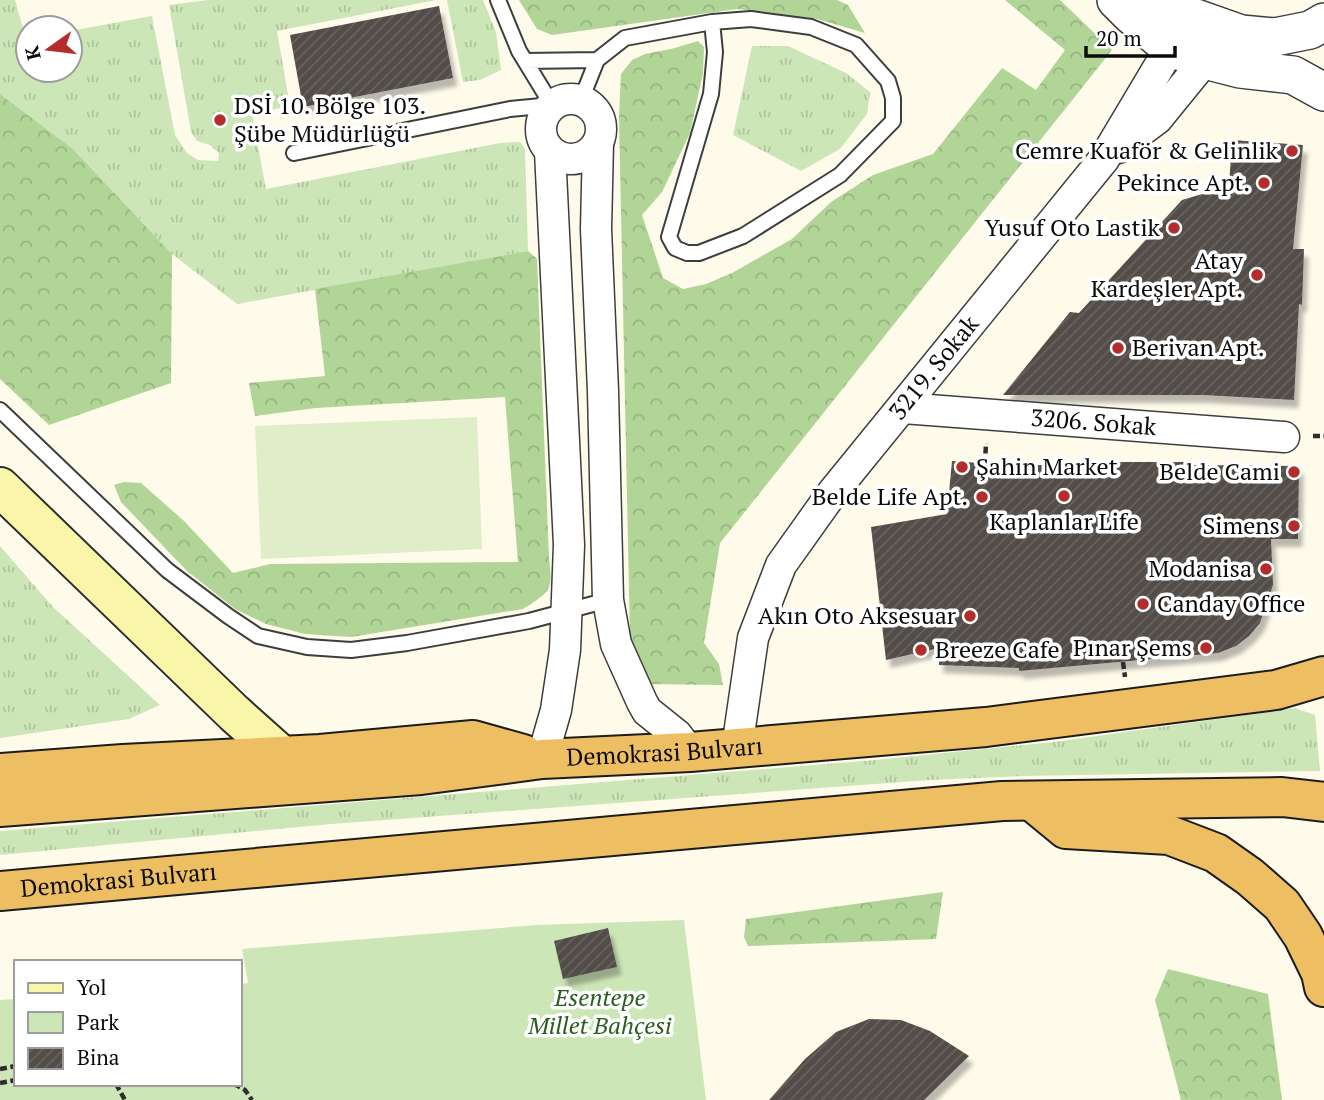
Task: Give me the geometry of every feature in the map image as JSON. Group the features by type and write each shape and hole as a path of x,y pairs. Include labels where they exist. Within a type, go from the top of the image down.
{"highway":[{"name":"Demokrasi Bulvarı","path":"0,807 421,775 542,759 690,752 986,727 1276,690 1324,676"},
{"path":"0,773 320,754 472,740 542,759"},
{"name":"Demokrasi Bulvarı","path":"0,891 1002,801 1282,797 1324,802"},
{"path":"1032,801 1066,830 1169,835 1216,853 1250,877 1282,905 1303,936 1321,973 1324,987"}],"main road":[{"path":"0,487 282,756"}],"street":[{"path":"1116,0 1170,48 1240,69 1293,75 1324,92"},
{"path":"1156,0 1173,10 1241,34 1275,37 1310,30 1324,22"},
{"path":"1104,159 1157,118 1205,60 1206,21"},
{"name":"3219. Sokak","path":"737,748 753,638 781,565 833,492 1104,159 1179,31 1206,21"},
{"path":"561,100 581,100 597,113 601,123 598,143 585,156 576,159 557,156 550,150 541,134 544,113 561,100"},
{"path":"598,143 596,229 608,600 616,644 642,702 647,711 677,735 690,752"},
{"path":"542,759 556,710 565,650 569,545 550,150"},
{"name":"3206. Sokak","path":"903,408 1284,437"}],"lane":[{"path":"294,153 510,109 552,105 519,51 498,0"},
{"path":"581,100 597,60 625,38 712,22 751,19 811,27 856,45 888,81 893,98 893,121 840,175 743,236 699,253 687,253 675,248 669,237 711,94 715,52 712,22"},
{"path":"525,61 597,60"},
{"path":"0,411 167,570 258,636 307,647 351,650 529,621 608,600"}],"path":[{"path":"1123,662 1125,681"},
{"path":"238,1086 245,1090 252,1100"}],"green space":[{"path":"0,0 15,0 19,14 14,14 14,84 84,84 84,28 152,16 175,135 187,153 198,160 218,161 219,153 210,145 197,141 191,132 169,5 208,0 436,0 277,31 290,106 252,114 266,189 500,143 520,142 525,149 528,251 237,304 172,254 72,148 0,94"},
{"path":"447,0 483,0 496,32 501,70 480,80 463,82"},
{"path":"519,0 837,0 848,5 865,33 817,19 737,9 552,35 537,29"},
{"path":"1005,0 1060,0 1112,50 720,543 704,643 719,664 723,685 644,684 630,639 619,117 621,74 632,60 645,54 698,41 704,47 703,73 690,133 662,192 642,215 663,278 683,289 706,284 732,273 792,239 831,202 873,175 933,154 1002,68 1036,90 1065,50"},
{"path":"752,46 788,46 846,73 870,92 867,114 840,149 801,171 733,135"},
{"path":"0,94 72,148 172,254 171,383 49,425 0,379"},
{"path":"528,251 537,259 551,577 545,594 523,609 351,637 305,634 266,624 235,609 187,571 121,502 114,485 124,482 141,483 183,520 233,573 270,564 518,562 505,397 316,408 255,416 249,383 325,376 315,289"},
{"path":"477,417 482,549 261,559 255,426"},
{"path":"0,546 53,607 160,705 129,719 0,738"},
{"path":"1295,708 1315,715 1320,771 930,780 331,824 0,855 0,831 875,760 1054,742"},
{"path":"943,892 936,939 748,946 744,937 746,919"},
{"name":"Esentepe Millet Bahçesi","path":"684,920 706,1100 0,1100 0,1000 14,999 14,1086 242,1086 242,984 248,983 242,949 537,925"},
{"path":"1168,969 1268,994 1282,1100 1181,1100 1155,1000"}],"building":[{"path":"439,6 453,78 303,107 290,35"},
{"path":"1232,140 1303,145 1293,249 1304,249 1294,400 1204,395 1003,395 1070,312 1079,313 1182,200 1229,186"},
{"path":"952,461 1018,466 1189,462 1189,465 1299,466 1298,539 1271,539 1273,585 1260,623 1236,646 1218,653 1019,671 1019,668 939,665 939,648 886,660 871,527 947,514"},
{"path":"608,928 617,967 563,979 554,941"},
{"path":"869,1019 901,1020 930,1031 969,1056 924,1100 769,1100 805,1059 836,1032"}],"place":[{"name":"DSİ 10. Bölge 103. Şübe Müdürlüğü","path":"220,120"},
{"name":"Cemre Kuaför & Gelinlik","path":"1292,151"},
{"name":"Pekince Apt.","path":"1264,183"},
{"name":"Yusuf Oto Lastik","path":"1174,228"},
{"name":"Atay Kardeşler Apt.","path":"1257,275"},
{"name":"Berivan Apt.","path":"1118,348"},
{"name":"Şahin Market","path":"962,467"},
{"name":"Belde Cami","path":"1294,472"},
{"name":"Kaplanlar Life","path":"1064,496"},
{"name":"Belde Life Apt.","path":"982,497"},
{"name":"Simens","path":"1294,526"},
{"name":"Modanisa","path":"1266,569"},
{"name":"Canday Office","path":"1143,604"},
{"name":"Akın Oto Aksesuar","path":"970,616"},
{"name":"Pınar Şems","path":"1206,648"},
{"name":"Breeze Cafe","path":"921,650"}]}
